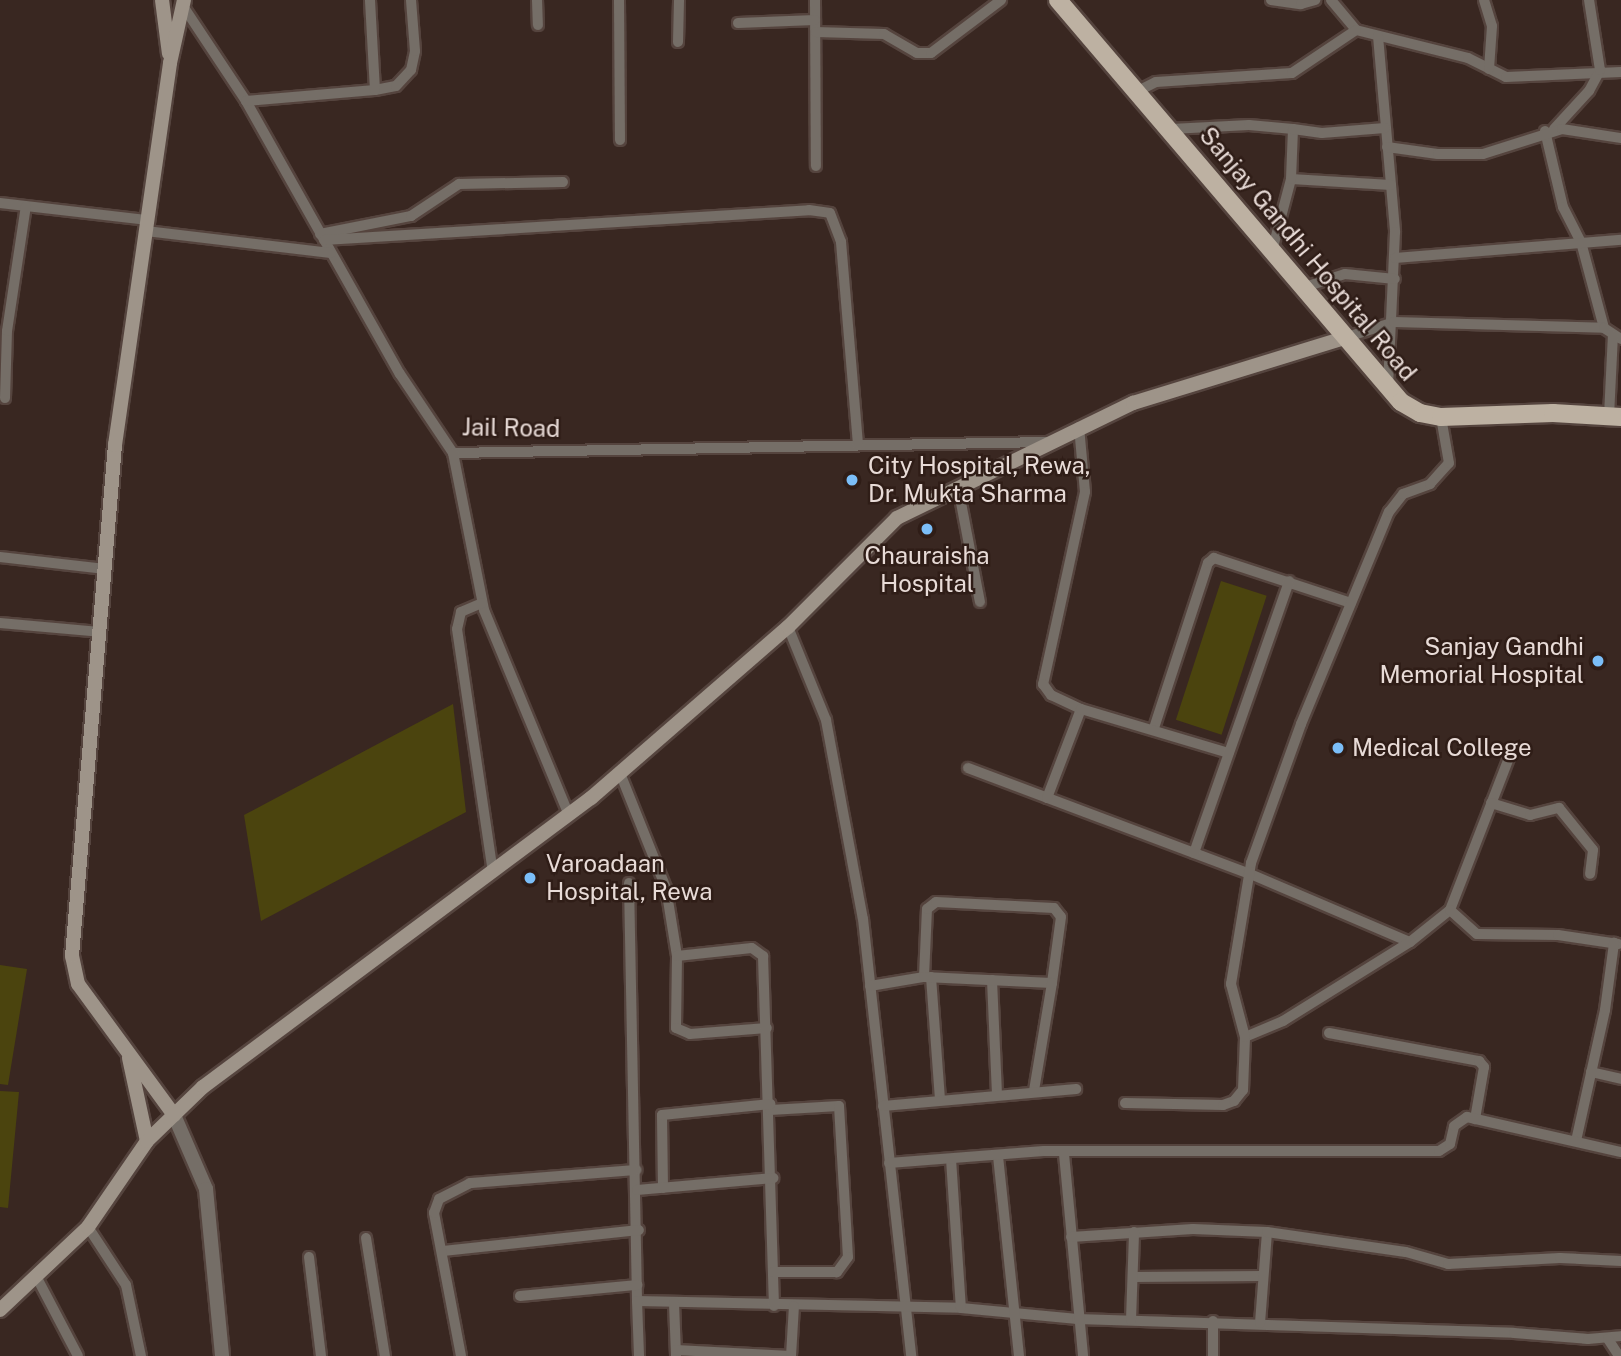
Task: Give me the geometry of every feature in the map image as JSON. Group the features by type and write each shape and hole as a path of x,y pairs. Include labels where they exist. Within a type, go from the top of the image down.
{"main road":[{"path":"162,0 170,63"},
{"name":"Sanjay Gandhi Hospital Road","path":"1058,0 1138,91 1344,338 1388,387 1420,413 1441,418 1615,416"},
{"path":"174,1115 78,984 72,956 115,445 170,63 184,3"},
{"path":"0,1310 88,1227 147,1141 203,1087 569,815 788,627 897,518 1046,442 1133,402 1344,338"},
{"path":"128,1053 142,1101 147,1141"}],"street":[{"path":"370,0 375,90"},
{"path":"246,101 396,86 411,71 415,51 411,0"},
{"path":"537,0 538,25"},
{"path":"619,0 620,140"},
{"path":"678,42 679,0"},
{"path":"815,0 816,166"},
{"path":"816,32 884,34 917,53 931,53 1001,0"},
{"path":"1271,0 1301,4 1315,0"},
{"path":"1331,0 1356,30 1468,58 1513,78 1584,76 1600,70 1621,72"},
{"path":"1484,0 1492,26 1489,69"},
{"path":"1387,147 1438,155 1483,155 1550,130 1589,91 1600,70 1589,0"},
{"name":"Jail Road","path":"184,3 246,101 400,374 453,453 1046,442"},
{"path":"738,23 815,20"},
{"path":"1138,91 1156,82 1292,73 1356,30"},
{"path":"1378,36 1395,258 1394,322 1388,387"},
{"path":"1171,130 1259,125 1322,133 1385,128"},
{"path":"1272,251 1291,179 1293,129"},
{"path":"1550,130 1621,138"},
{"path":"1550,130 1563,207 1581,242 1613,334 1615,416"},
{"path":"1291,179 1391,185"},
{"path":"322,237 411,216 459,184 563,183"},
{"path":"0,203 331,253"},
{"path":"5,398 5,307 26,206"},
{"path":"322,237 809,210 830,213 841,242 858,444"},
{"path":"1395,258 1621,240"},
{"path":"1302,288 1345,274 1395,279"},
{"path":"1344,338 1394,322 1613,334"},
{"path":"1125,1103 1234,1101 1243,1090 1245,1037 1231,984 1248,873 1351,603 1397,500 1430,484 1449,463 1441,418"},
{"path":"1079,426 1085,492 1043,684 1051,695 1081,709 1154,728 1229,753"},
{"path":"453,453 482,603 569,815"},
{"path":"958,487 980,602"},
{"path":"0,557 105,569"},
{"path":"1154,728 1208,563 1214,558 1351,603"},
{"path":"1194,853 1289,581"},
{"path":"482,603 461,612 457,629 493,872"},
{"path":"0,623 100,632"},
{"path":"788,627 818,698 837,766 870,986 911,1356"},
{"path":"1047,798 1081,709"},
{"path":"1245,1037 1283,1021 1410,942 1450,910 1508,758"},
{"path":"968,768 1248,873 1410,942"},
{"path":"620,773 667,888 677,956 676,1028 682,1034 767,1028"},
{"path":"1491,803 1530,815 1559,808 1593,850 1590,874"},
{"path":"629,883 639,1230 639,1356"},
{"path":"940,1100 927,977 927,909 936,902 1054,908 1061,917 1034,1091"},
{"path":"1450,910 1477,934 1558,935 1618,944 1576,1141"},
{"path":"677,956 760,951 767,1028 773,1178 774,1306"},
{"path":"870,986 927,977 1052,983"},
{"path":"992,980 997,1094"},
{"path":"1329,1033 1479,1061 1483,1074 1475,1119"},
{"path":"1591,1072 1621,1079"},
{"path":"883,1106 1076,1089"},
{"path":"663,1188 662,1115 770,1107 839,1106 848,1257 837,1272 773,1272"},
{"path":"174,1115 206,1189 222,1356"},
{"path":"889,1163 1044,1151 1064,1154 1439,1151 1450,1144 1460,1119 1475,1119 1621,1152"},
{"path":"1064,1154 1077,1319 1083,1356"},
{"path":"998,1156 1018,1356"},
{"path":"951,1159 961,1308"},
{"path":"461,1356 434,1205 463,1184 636,1170"},
{"path":"637,1190 773,1178"},
{"path":"88,1227 125,1285 141,1356"},
{"path":"443,1251 639,1230"},
{"path":"1071,1237 1134,1232 1267,1232 1406,1252 1448,1264 1560,1258 1621,1261"},
{"path":"1131,1320 1134,1232"},
{"path":"1261,1323 1267,1232"},
{"path":"366,1238 385,1356"},
{"path":"309,1257 321,1356"},
{"path":"36,1276 78,1356"},
{"path":"1133,1277 1263,1276"},
{"path":"520,1296 637,1285"},
{"path":"637,1301 961,1308 1077,1319 1213,1321 1608,1339 1621,1336"},
{"path":"674,1303 676,1353 791,1356 794,1306"},
{"path":"1213,1321 1213,1356"},
{"path":"1608,1339 1619,1356"}],"shaded area":[{"path":"1221,581 1267,596 1222,735 1176,720"},
{"path":"453,704 466,812 261,921 244,815"},
{"path":"0,965 27,969 8,1085 0,1084"},
{"path":"0,1091 19,1092 8,1208 0,1207"}],"place":[{"name":"City Hospital, Rewa, Dr. Mukta Sharma","path":"852,480"},
{"name":"Chauraisha Hospital","path":"927,529"},
{"name":"Sanjay Gandhi Memorial Hospital","path":"1598,661"},
{"name":"Medical College","path":"1338,748"},
{"name":"Varoadaan Hospital, Rewa","path":"530,878"}]}
